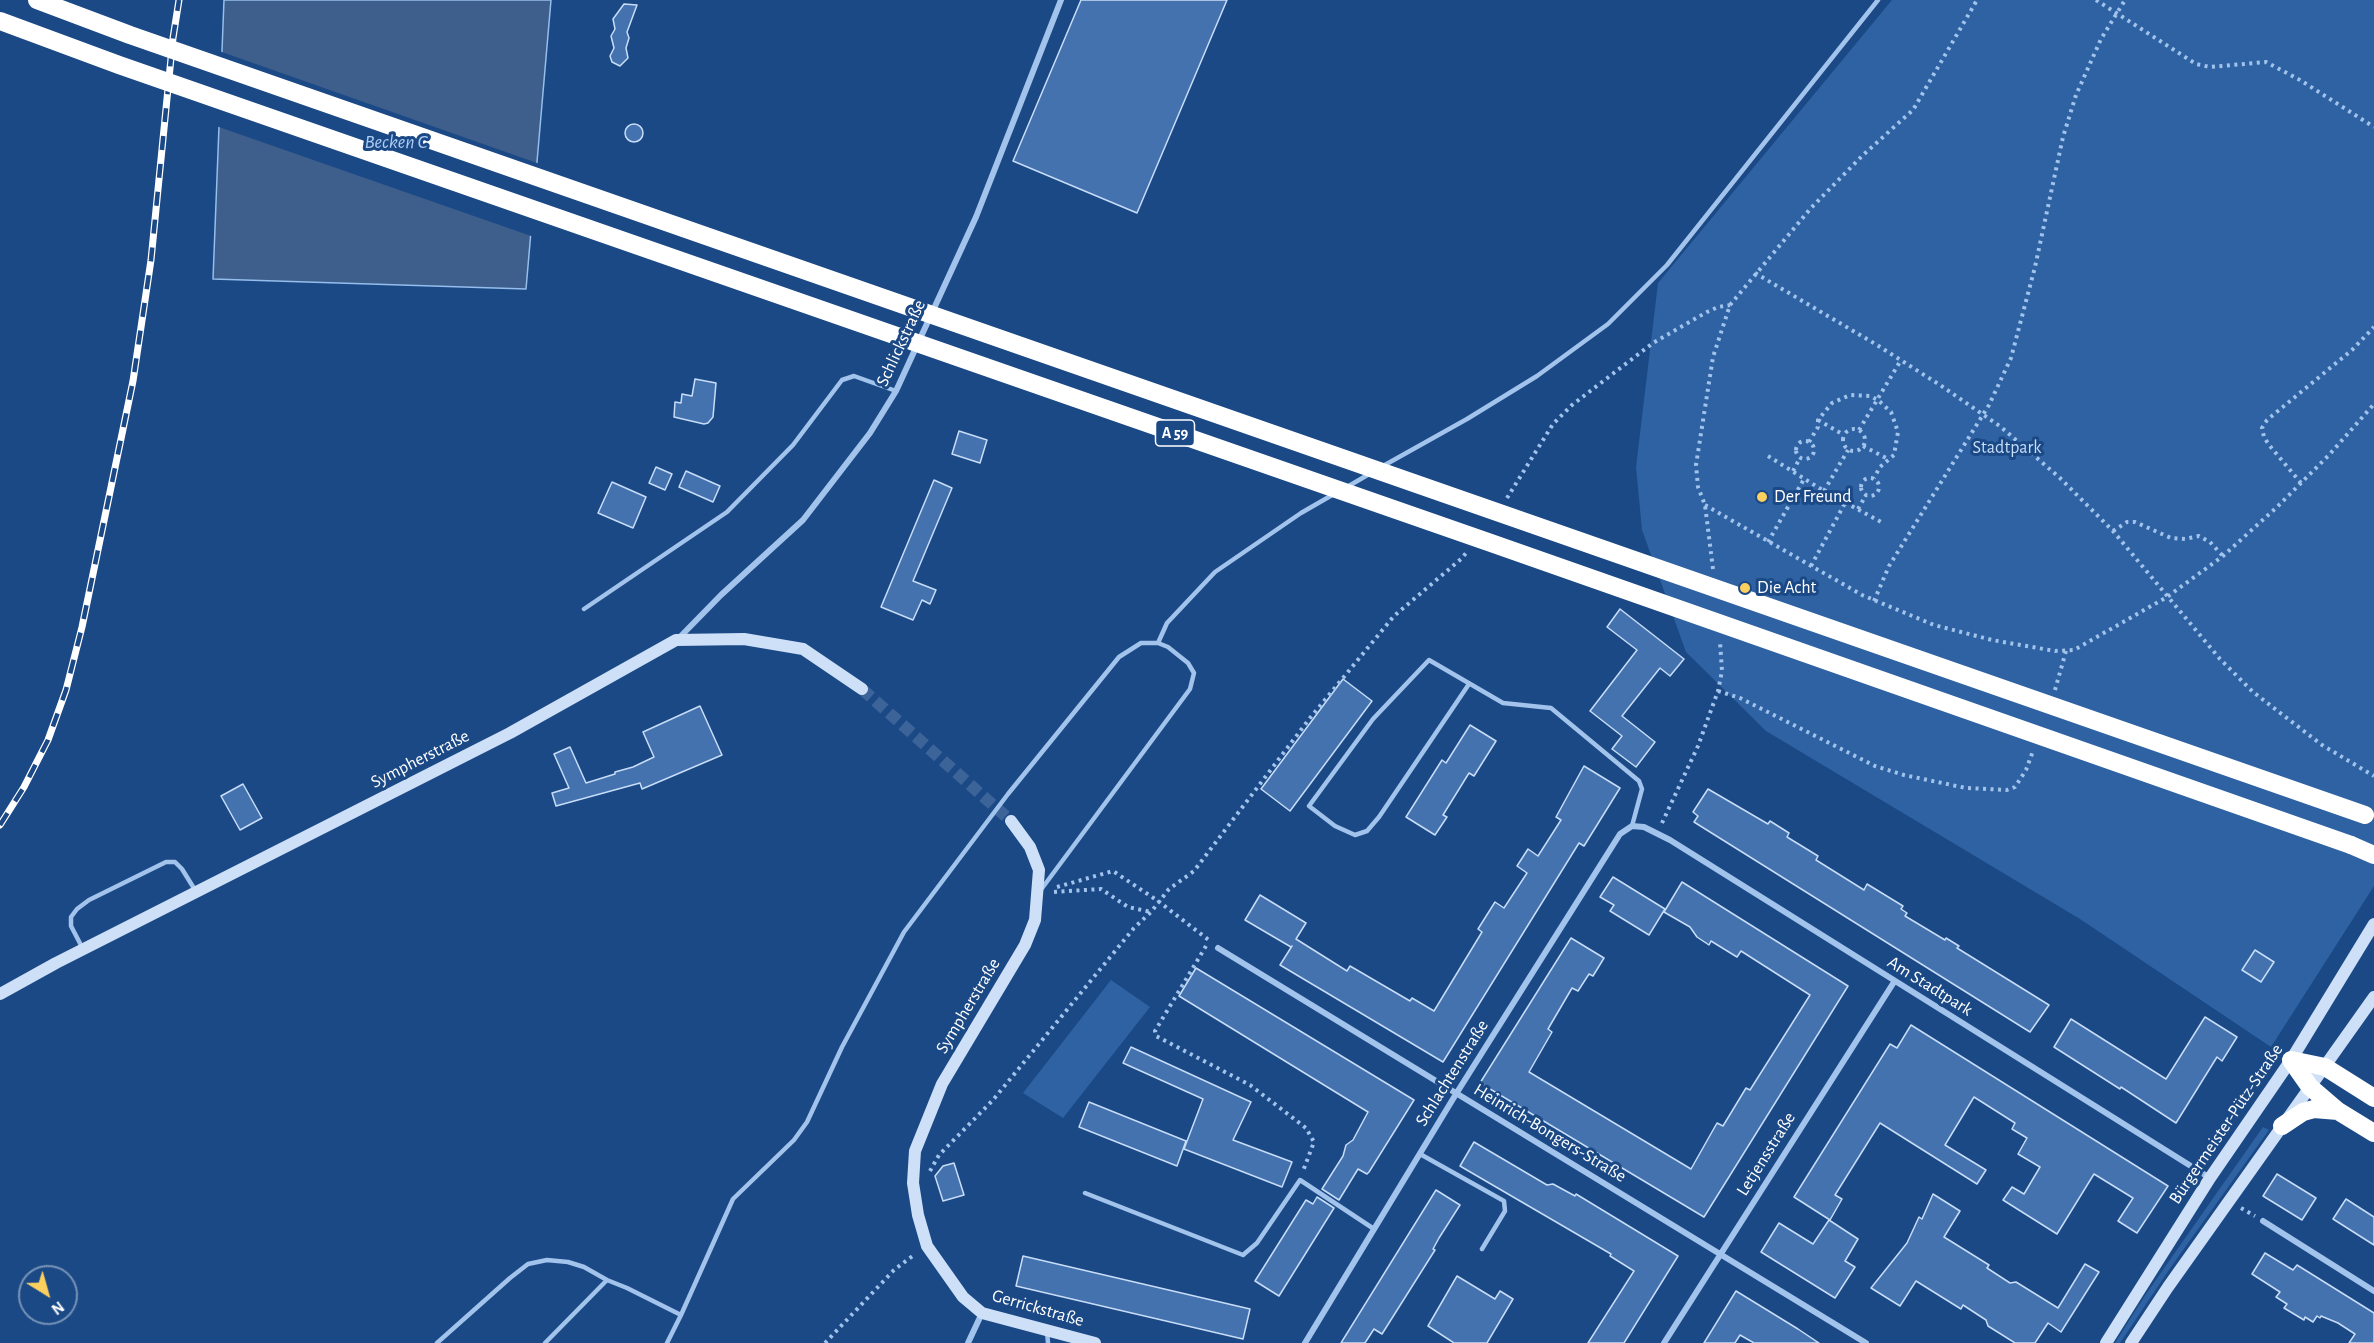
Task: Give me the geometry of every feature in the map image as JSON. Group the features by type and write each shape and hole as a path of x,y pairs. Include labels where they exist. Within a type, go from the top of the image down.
{"highway":[{"name":"A 59","path":"37,0 130,35 1474,502 2374,819"},
{"name":"A 59","path":"0,21 152,77 2147,773 2374,855"},
{"path":"2291,1060 2325,1067 2374,1098"},
{"path":"2291,1060 2310,1087 2338,1111 2374,1133"},
{"path":"2282,1126 2303,1112 2314,1109 2338,1111"}],"street":[{"name":"Schlickstraße","path":"676,640 803,520 858,450 896,391 975,217 1061,0"},
{"name":"Sympherstraße","path":"0,994 510,733 676,640 744,639 803,649 862,689"},
{"name":"Sympherstraße","path":"918,1215 913,1184 915,1151 942,1084 1024,945 1035,920 1039,870 1030,847 1011,820"},
{"name":"Am Stadtpark","path":"1632,826 1644,827 1657,832 2210,1178"},
{"name":"Schlachtenstraße","path":"1305,1343 1456,1094 1620,834 1632,826"},
{"name":"Bürgermeister-Pütz-Straße","path":"2106,1343 2210,1178 2291,1060 2374,924"},
{"name":"Heinrich-Bongers-Straße","path":"1218,948 1866,1343"},
{"name":"Letjensstraße","path":"1664,1343 1894,982"},
{"path":"2131,1343 2168,1287 2374,997"},
{"name":"Gerrickstraße","path":"918,1215 927,1246 963,1297 982,1313 1048,1337 1095,1343"},
{"path":"2263,1221 2374,1291"},
{"path":"969,1343 982,1313"}],"lane":[{"path":"1158,643 1167,623 1215,572 1301,513 1467,419 1537,376 1608,324 1666,265 1878,0"},
{"path":"584,609 727,512 793,445 842,380 854,376 896,391"},
{"path":"667,1343 733,1199 794,1140 807,1122 842,1047 904,933 1001,802 1119,657 1141,643 1158,643 1168,647 1188,663 1194,673 1190,689 1038,893"},
{"path":"1469,684 1379,817 1367,831 1355,835 1335,826 1309,806 1373,719 1430,660 1503,703 1551,708 1640,782 1642,789 1632,826"},
{"path":"84,950 71,926 71,917 89,900 166,862 175,862 182,869 196,892"},
{"path":"1420,1154 1504,1201 1505,1211 1482,1249"},
{"path":"1085,1193 1243,1255 1257,1243 1300,1180 1374,1229"},
{"path":"437,1343 528,1264 547,1260 568,1262 584,1267 607,1281 627,1288 681,1316"},
{"path":"545,1343 607,1281"}],"path":[{"path":"1714,580 1705,505 1696,476 1697,449 1713,357 1730,305 1818,200 1913,110 1977,0"},
{"path":"2096,0 2196,64 2210,67 2266,62 2374,127"},
{"path":"1874,601 1889,566 1999,387 2011,358 2036,267 2063,137 2076,96 2102,39 2125,0"},
{"path":"1755,273 1901,360 1984,414 2060,478 2113,531 2220,659 2253,692 2322,745 2374,776"},
{"path":"1503,504 1553,424 1572,405 1653,343 1707,312 1730,305"},
{"path":"2301,483 2269,445 2262,428 2275,412 2352,350 2374,327"},
{"path":"1859,430 1901,360"},
{"path":"1809,442 1825,410 1840,398 1860,394 1878,400 1891,412 1898,432 1894,454 1874,478"},
{"path":"1705,505 1874,601 1934,625 1960,632 1992,640 2066,651 2085,644 2168,597 2223,556 2329,455 2374,404"},
{"path":"1818,420 1844,435"},
{"path":"1848,450 1843,441 1844,435 1849,430 1859,430"},
{"path":"1859,430 1864,436 1863,446"},
{"path":"1803,442 1809,442 1814,446 1813,455 1809,459 1800,458 1797,447 1803,442"},
{"path":"1863,446 1888,459"},
{"path":"1848,450 1855,451 1863,446"},
{"path":"1824,491 1848,450"},
{"path":"1768,456 1824,491 1883,523"},
{"path":"1793,471 1800,458"},
{"path":"1868,478 1874,478 1878,482 1879,491 1875,495 1866,495 1861,488 1863,482 1868,478"},
{"path":"1768,542 1804,479"},
{"path":"1858,509 1866,495"},
{"path":"1811,566 1845,503"},
{"path":"2113,531 2127,522 2135,522 2171,538 2185,539 2199,536 2210,542 2223,556"},
{"path":"913,1184 932,1169 939,1155 993,1100 1158,901 1169,889 1194,871 1338,682 1394,616 1461,559 1468,550"},
{"path":"1657,832 1670,811 1698,746 1718,691 1722,671 1719,637"},
{"path":"2054,694 2066,651"},
{"path":"1718,691 1740,698 1875,766 1904,775 1966,788 2007,790 2015,787 2026,770 2034,748"},
{"path":"1038,893 1113,871 1158,901 1218,948"},
{"path":"1038,893 1101,889 1128,907 1151,912"},
{"path":"1209,940 1155,1031 1156,1036 1250,1085 1306,1128 1314,1142 1300,1180"},
{"path":"2230,1201 2263,1221"},
{"path":"825,1343 894,1270 927,1246"}],"green space":[{"name":"Stadtpark","path":"1892,0 2374,0 2374,886 2271,1047 2080,919 1766,731 1686,652 1642,530 1636,467 1658,283"},
{"path":"1111,980 1150,1007 1063,1118 1023,1093"},
{"path":"2263,1127 2269,1130 2120,1343 2115,1343 2146,1294"}],"water":[{"name":"Becken C","path":"224,0 551,0 526,289 213,279"}],"pier":[{"path":"219,51 540,164 534,237 216,126"}],"building":[{"path":"1081,0 1227,0 1137,213 1013,161"},
{"path":"624,4 637,5 627,32 628,58 620,66 612,62 610,56 614,48 611,36 615,29 613,19"},
{"path":"634,124 640,127 643,133 640,139 634,142 628,139 625,133 628,127"},
{"path":"695,379 716,383 713,417 704,424 674,417 675,402 681,403 682,394 692,396"},
{"path":"959,431 987,440 980,463 952,454"},
{"path":"656,467 672,474 665,490 649,483"},
{"path":"686,471 720,486 713,502 679,487"},
{"path":"934,480 952,488 913,581 936,590 930,604 922,600 913,620 881,607"},
{"path":"612,482 646,497 633,528 598,513"},
{"path":"1620,609 1684,659 1670,676 1660,668 1622,716 1655,742 1636,767 1612,749 1622,736 1590,711 1637,650 1607,627"},
{"path":"1343,679 1372,701 1290,811 1261,789"},
{"path":"700,706 722,755 642,789 640,783 556,806 552,793 569,788 554,754 570,747 586,783 615,774 615,772 654,757 643,732"},
{"path":"1470,725 1496,741 1474,776 1469,773 1443,815 1447,817 1435,835 1406,817 1442,760 1446,763"},
{"path":"1584,766 1620,788 1584,846 1579,843 1443,1062 1280,965 1292,946 1245,920 1260,895 1306,923 1296,939 1347,971 1350,966 1410,1001 1412,998 1434,1011 1482,932 1478,929 1495,902 1504,908 1527,873 1517,866 1528,849 1538,856 1561,820 1556,817"},
{"path":"243,784 262,818 240,830 221,796"},
{"path":"1708,789 1768,824 1770,821 1789,833 1787,837 1818,856 1816,860 1864,890 1867,884 1903,906 1901,909 1907,913 1905,916 1959,946 1957,948 2049,1005 2030,1032 1694,822 1698,816 1693,812"},
{"path":"1613,877 1665,909 1649,935 1610,911 1614,905 1600,897"},
{"path":"1682,882 1848,986 1704,1217 1480,1083 1571,938 1604,958 1593,976 1589,974 1578,991 1572,988 1548,1029 1552,1032 1529,1072 1691,1169 1717,1123 1723,1126 1746,1088 1750,1090 1810,995 1741,951 1737,957 1711,941 1709,945 1697,937 1690,927 1664,912"},
{"path":"2255,950 2274,962 2261,982 2242,970"},
{"path":"1196,968 1414,1100 1369,1172 1367,1174 1358,1169 1339,1200 1322,1189 1343,1156 1346,1145 1353,1140 1368,1112 1179,996"},
{"path":"2205,1017 2237,1037 2222,1061 2217,1057 2176,1123 2054,1047 2071,1019 2166,1079"},
{"path":"1911,1025 2168,1186 2137,1233 2118,1221 2133,1198 2094,1174 2057,1234 2003,1200 2012,1187 2024,1194 2040,1167 2018,1154 2027,1138 2012,1129 2015,1123 1974,1097 1945,1145 1986,1170 1977,1184 1880,1123 1835,1195 1842,1199 1830,1220 1794,1197 1890,1044 1897,1048"},
{"path":"1131,1047 1251,1102 1233,1140 1292,1162 1282,1187 1184,1149 1203,1099 1123,1063"},
{"path":"1089,1102 1186,1141 1177,1166 1079,1127"},
{"path":"1474,1142 1547,1185 1553,1184 1575,1196 1576,1194 1678,1256 1624,1343 1588,1343 1634,1271 1610,1256 1611,1254 1460,1166"},
{"path":"954,1163 964,1195 943,1201 935,1176 943,1166"},
{"path":"2277,1174 2316,1198 2302,1220 2263,1196"},
{"path":"1436,1190 1460,1205 1439,1238 1433,1249 1435,1250 1382,1334 1374,1329 1365,1343 1341,1343"},
{"path":"1933,1194 1960,1211 1944,1237 1989,1265 1987,1268 2010,1283 2016,1282 2058,1308 2085,1264 2099,1272 2061,1332 2048,1323 2035,1343 2015,1343 1988,1326 1986,1320 1963,1305 1961,1309 1916,1281 1900,1306 1871,1288 1907,1243 1919,1217 1922,1219"},
{"path":"1317,1197 1334,1208 1279,1296 1255,1281 1306,1200 1313,1204"},
{"path":"2346,1199 2374,1217 2374,1245 2333,1219"},
{"path":"1829,1220 1858,1239 1845,1261 1855,1267 1835,1298 1761,1252 1779,1223 1813,1244"},
{"path":"2265,1253 2293,1270 2297,1265 2374,1313 2374,1343 2349,1343 2355,1334 2338,1323 2321,1316 2320,1318 2317,1316 2313,1322 2305,1317 2304,1320 2284,1308 2287,1304 2276,1297 2280,1292 2252,1274"},
{"path":"1023,1256 1250,1309 1243,1339 1016,1286"},
{"path":"1457,1276 1495,1299 1500,1291 1513,1299 1487,1343 1454,1343 1428,1326"},
{"path":"1736,1291 1819,1343 1754,1343 1740,1335 1735,1343 1704,1343"}],"tunnel":[{"path":"862,689 1011,821"}],"railway":[{"path":"0,825 24,787 48,740 66,690 82,627 133,381 151,260 173,38 179,0"}],"place":[{"name":"Der Freund","path":"1762,497"},
{"name":"Die Acht","path":"1745,588"}]}
